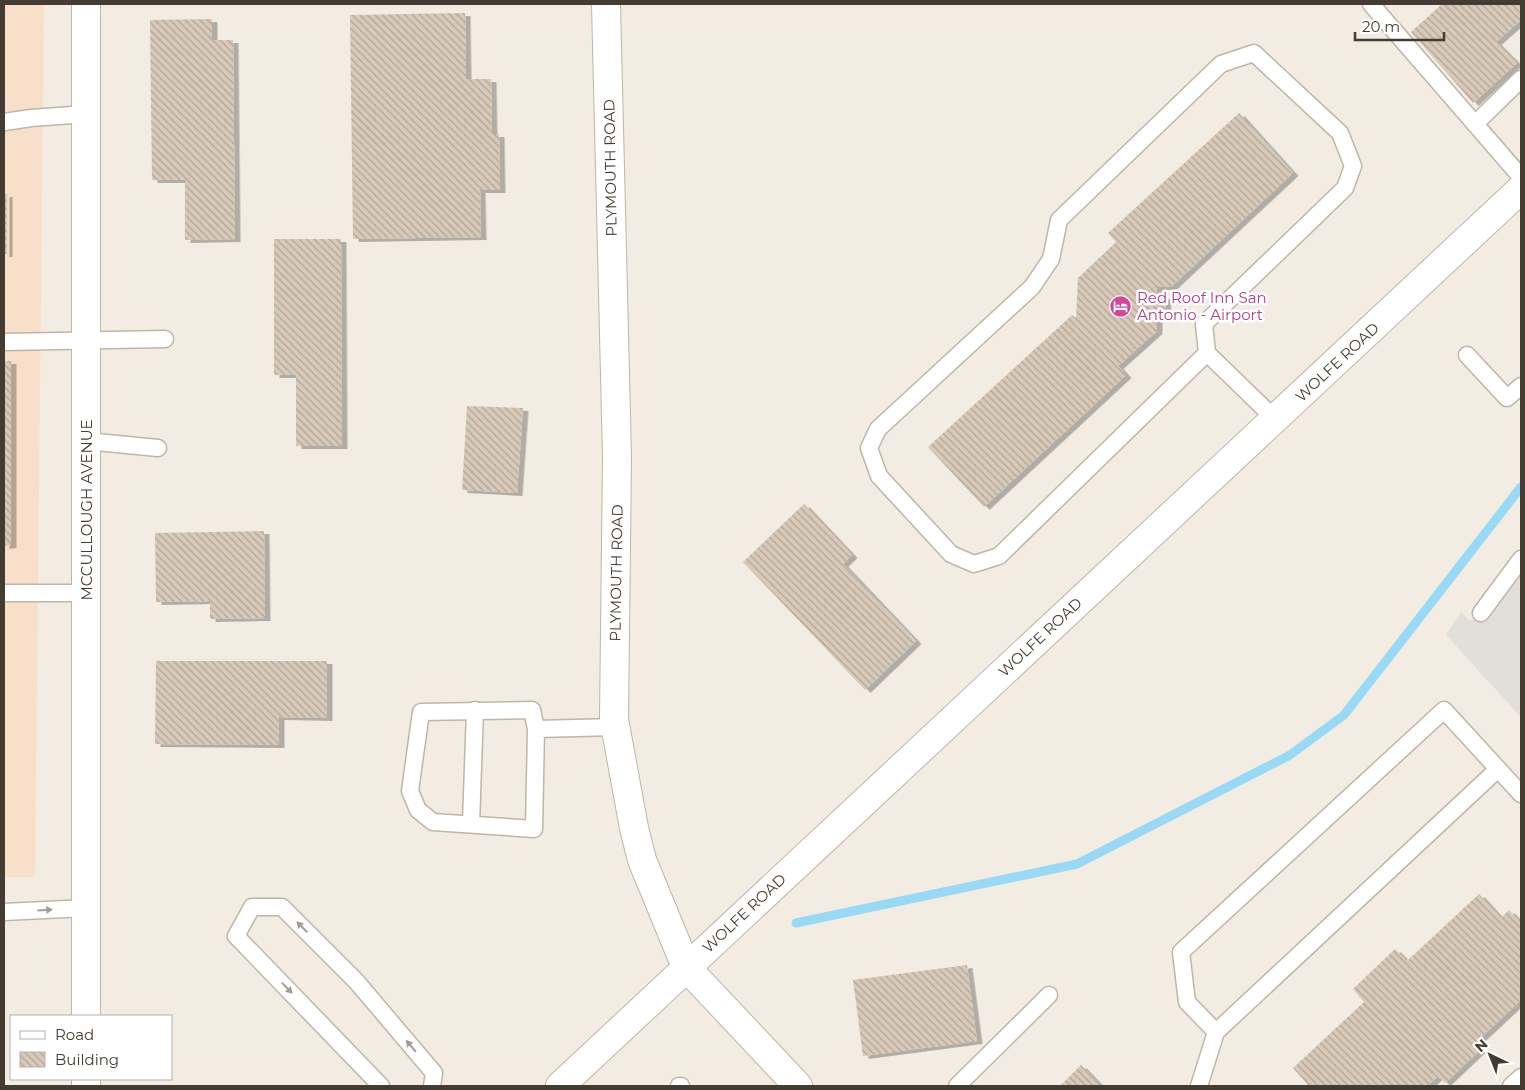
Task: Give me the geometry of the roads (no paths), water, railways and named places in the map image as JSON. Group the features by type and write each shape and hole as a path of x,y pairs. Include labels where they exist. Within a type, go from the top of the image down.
{"street":[{"name":"MCCULLOUGH AVENUE","path":"86,4 86,1015"},
{"name":"PLYMOUTH ROAD","path":"606,4 618,457 614,720 634,828 642,860 686,967 798,1086"},
{"name":"WOLFE ROAD","path":"560,1086 1521,189"}],"lane":[{"path":"1371,4 1521,177"},
{"path":"1207,353 999,556 974,564 951,554 879,476 869,448 878,428 1032,287 1051,259 1059,220 1221,64 1254,53 1340,132 1353,166 1345,188 1204,324 1207,353 1275,419"},
{"path":"1475,124 1521,79"},
{"path":"4,122 86,114"},
{"path":"4,342 165,339"},
{"path":"1467,355 1507,398 1521,386"},
{"path":"86,441 158,448"},
{"path":"1481,613 1521,559"},
{"path":"4,593 86,594"},
{"path":"471,824 474,710"},
{"path":"532,710 536,729 534,829 433,822 418,810 410,791 421,712 532,710"},
{"path":"1216,1032 1187,1002 1181,952 1444,710 1521,794"},
{"path":"536,729 616,727"},
{"path":"1199,1086 1216,1032 1498,769"},
{"path":"380,1086 236,936 252,907 282,907 356,980 434,1073 432,1086"},
{"path":"4,912 86,908"},
{"path":"957,1086 1048,994"},
{"path":"1511,1086 1521,1077"}],"waterway":[{"path":"796,923 1077,864 1290,755 1344,715 1521,487"}],"place":[{"name":"Red Roof Inn San Antonio - Airport","path":"1121,306"}]}
